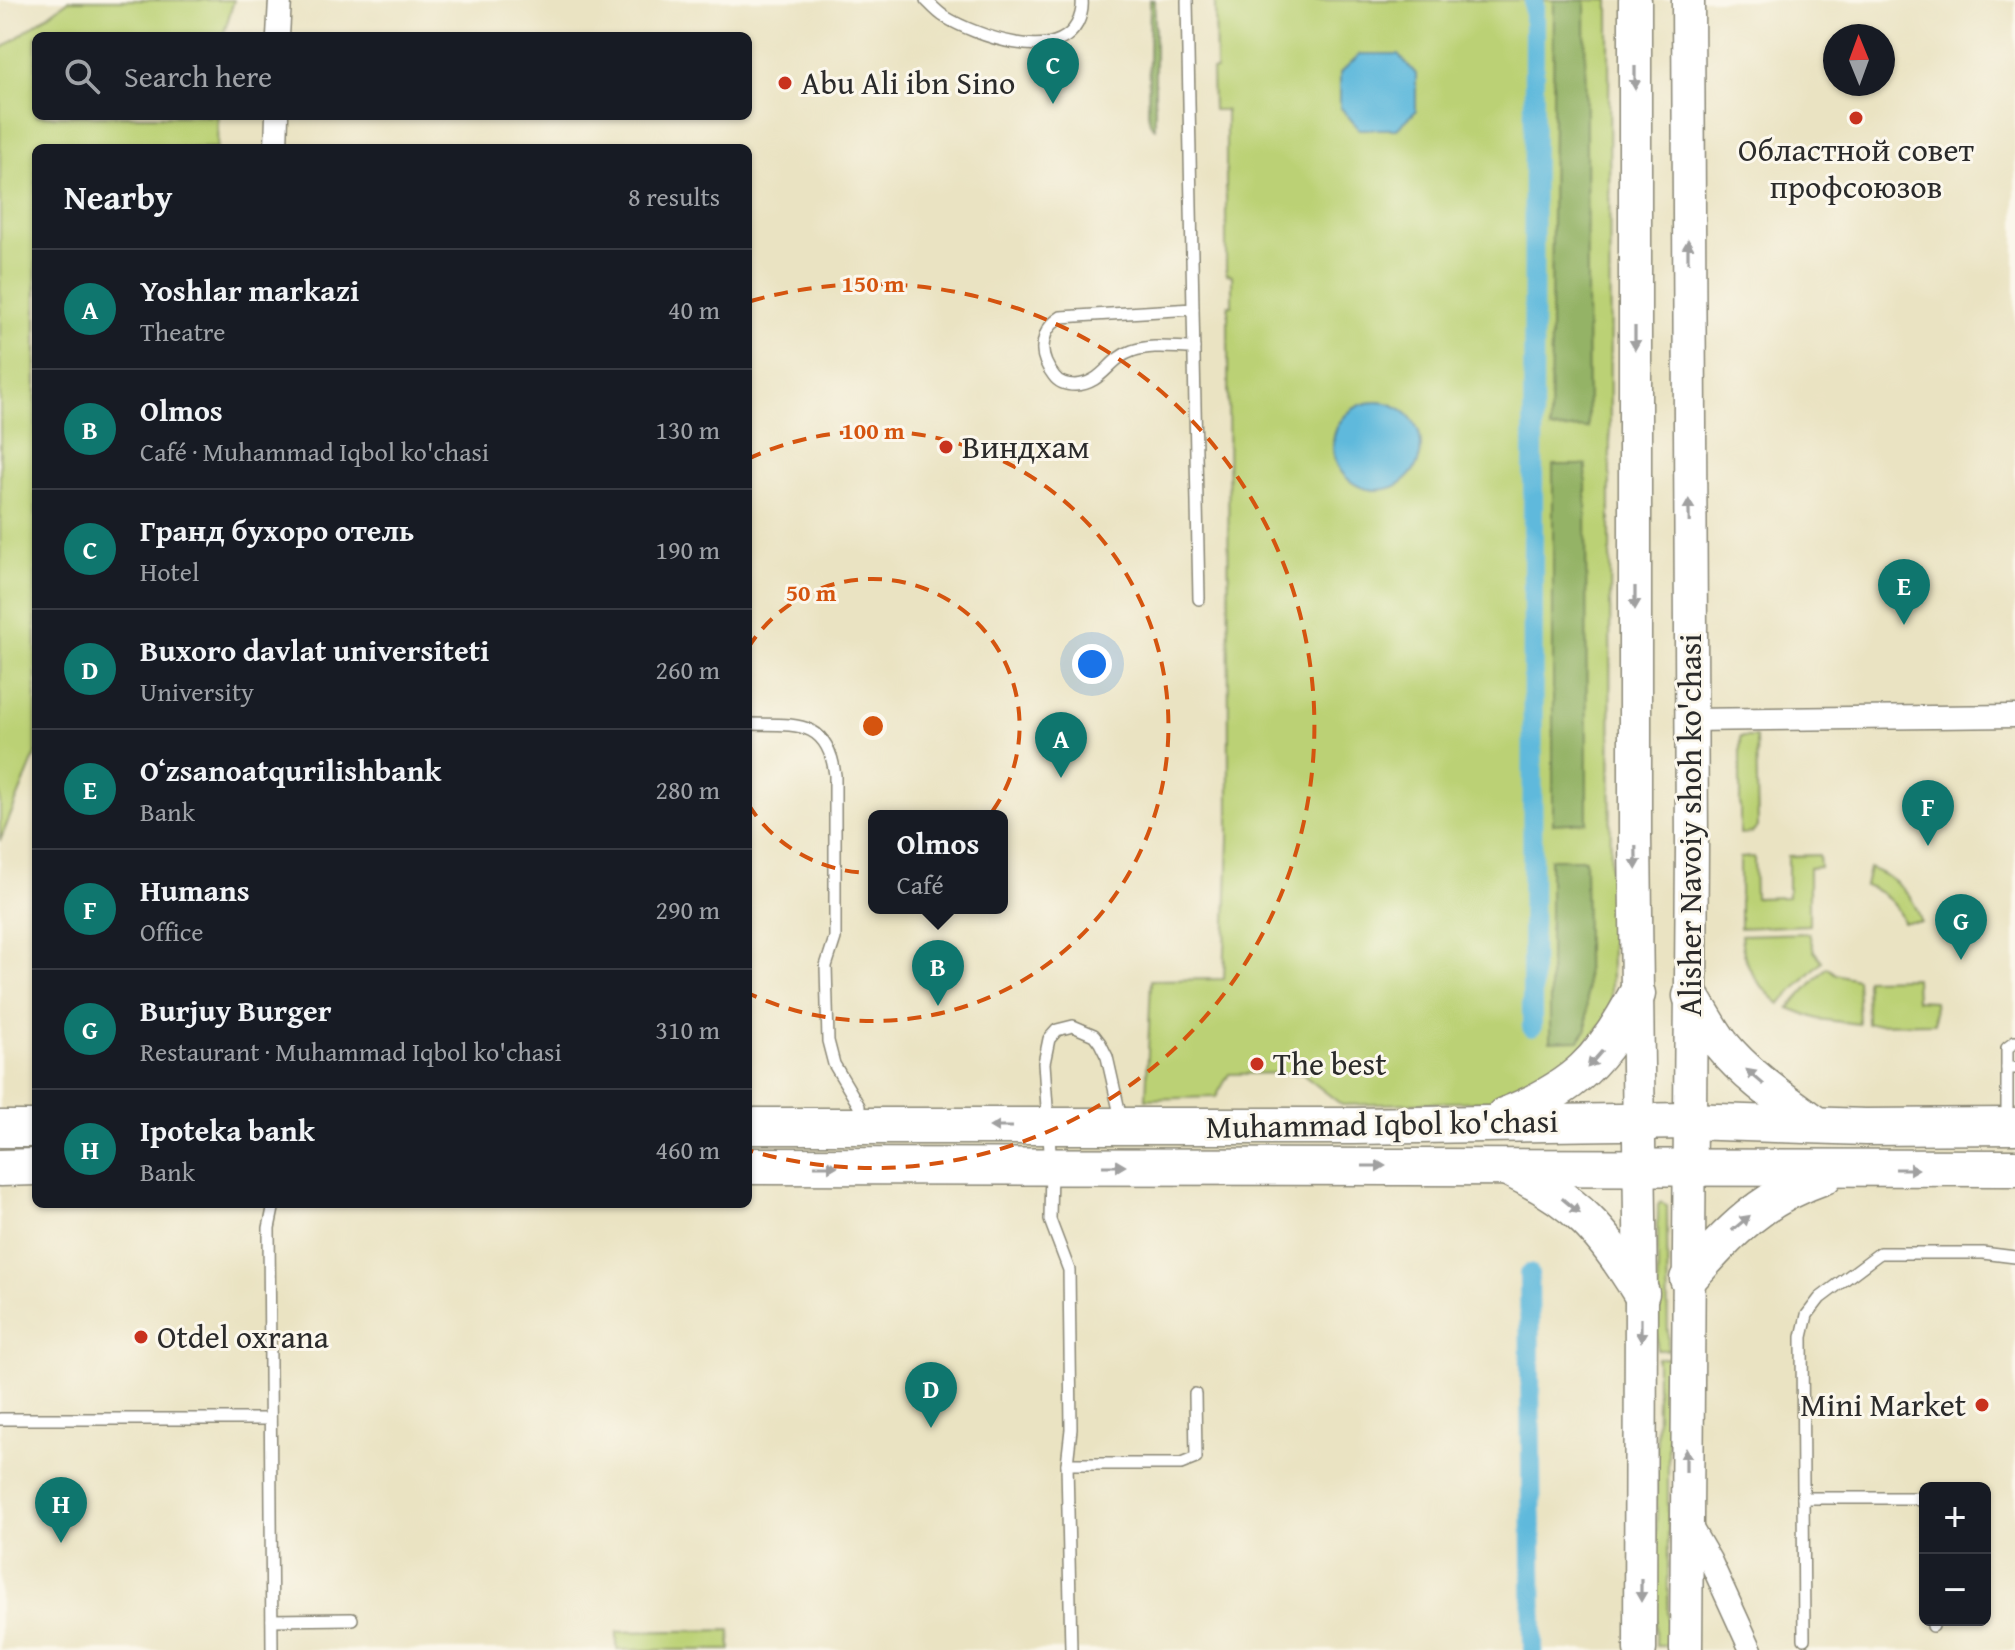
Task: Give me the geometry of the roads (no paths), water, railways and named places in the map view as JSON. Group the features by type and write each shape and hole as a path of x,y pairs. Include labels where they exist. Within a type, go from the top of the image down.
{"main road":[{"name":"Alisher Navoiy shoh ko'chasi","path":"1635,0 1640,1650"},
{"name":"Alisher Navoiy shoh ko'chasi","path":"1686,1650 1691,996 1688,0"},
{"path":"1489,1122 1552,1095 1584,1071 1618,1029 1637,994"},
{"path":"1691,996 1720,1042 1737,1061 1816,1124"},
{"name":"Muhammad Iqbol ko'chasi","path":"752,1126 1354,1126 1689,1121 1892,1127 2011,1126"},
{"path":"0,1129 32,1129"},
{"name":"Muhammad Iqbol ko'chasi","path":"752,1166 2015,1168"},
{"path":"0,1168 32,1167"},
{"path":"1505,1167 1538,1182 1573,1206 1612,1246 1641,1293"},
{"path":"1688,1279 1730,1232 1766,1202 1803,1183 1842,1169"}],"street":[{"path":"278,32 280,0"},
{"path":"276,144 277,120"},
{"path":"1690,720 2015,716"},
{"path":"1686,1519 1710,1560 1751,1650"}],"lane":[{"path":"926,0 943,16 964,25 1016,42 1042,46 1058,43 1073,31 1079,21 1082,0"},
{"path":"1187,0 1199,599"},
{"path":"1193,309 1061,317 1051,324 1045,334 1042,351 1046,366 1057,380 1068,385 1080,385 1095,382 1122,355 1135,350 1194,348"},
{"path":"752,724 798,726 814,731 824,738 831,751 835,775 836,910 835,938 826,966 828,1041 834,1064 859,1106 859,1126"},
{"path":"1071,1650 1067,1464 1071,1429 1069,1270 1050,1220 1051,1166 1044,1063 1049,1039 1057,1030 1073,1026 1094,1035 1100,1043 1107,1057 1123,1126"},
{"path":"2011,1126 2011,1068 2007,1048 2015,1042"},
{"path":"272,1650 269,1228 273,1208"},
{"path":"1804,1639 1802,1337 1807,1315 1820,1298 1880,1253 1958,1252 2015,1257"},
{"path":"1067,1464 1181,1464 1196,1458 1195,1394"},
{"path":"0,1419 270,1419"},
{"path":"1803,1498 1919,1500"},
{"path":"272,1620 352,1619"}],"water":[{"path":"1360,54 1398,54 1416,74 1416,111 1397,129 1359,129 1340,107 1340,73"},
{"path":"1377,402 1394,405 1408,415 1418,429 1421,446 1418,463 1408,477 1394,487 1377,490 1360,487 1346,477 1336,463 1333,446 1336,429 1346,415 1360,405"}],"waterway":[{"path":"1532,1027 1534,0"},
{"path":"1529,1274 1533,1650"}],"place":[{"name":"Abu Ali ibn Sino","path":"785,83"},
{"name":"Гранд бухоро отель","path":"1053,104"},
{"name":"Областной совет профсоюзов","path":"1856,118"},
{"name":"Виндхам","path":"946,447"},
{"name":"Oʻzsanoatqurilishbank","path":"1904,625"},
{"name":"Yoshlar markazi","path":"1061,778"},
{"name":"Humans","path":"1928,846"},
{"name":"Burjuy Burger","path":"1961,960"},
{"name":"Olmos","path":"938,1006"},
{"name":"The best","path":"1257,1064"},
{"name":"Otdel oxrana","path":"141,1337"},
{"name":"Mini Market","path":"1982,1405"},
{"name":"Buxoro davlat universiteti","path":"931,1428"},
{"name":"Ipoteka bank","path":"61,1543"}]}
